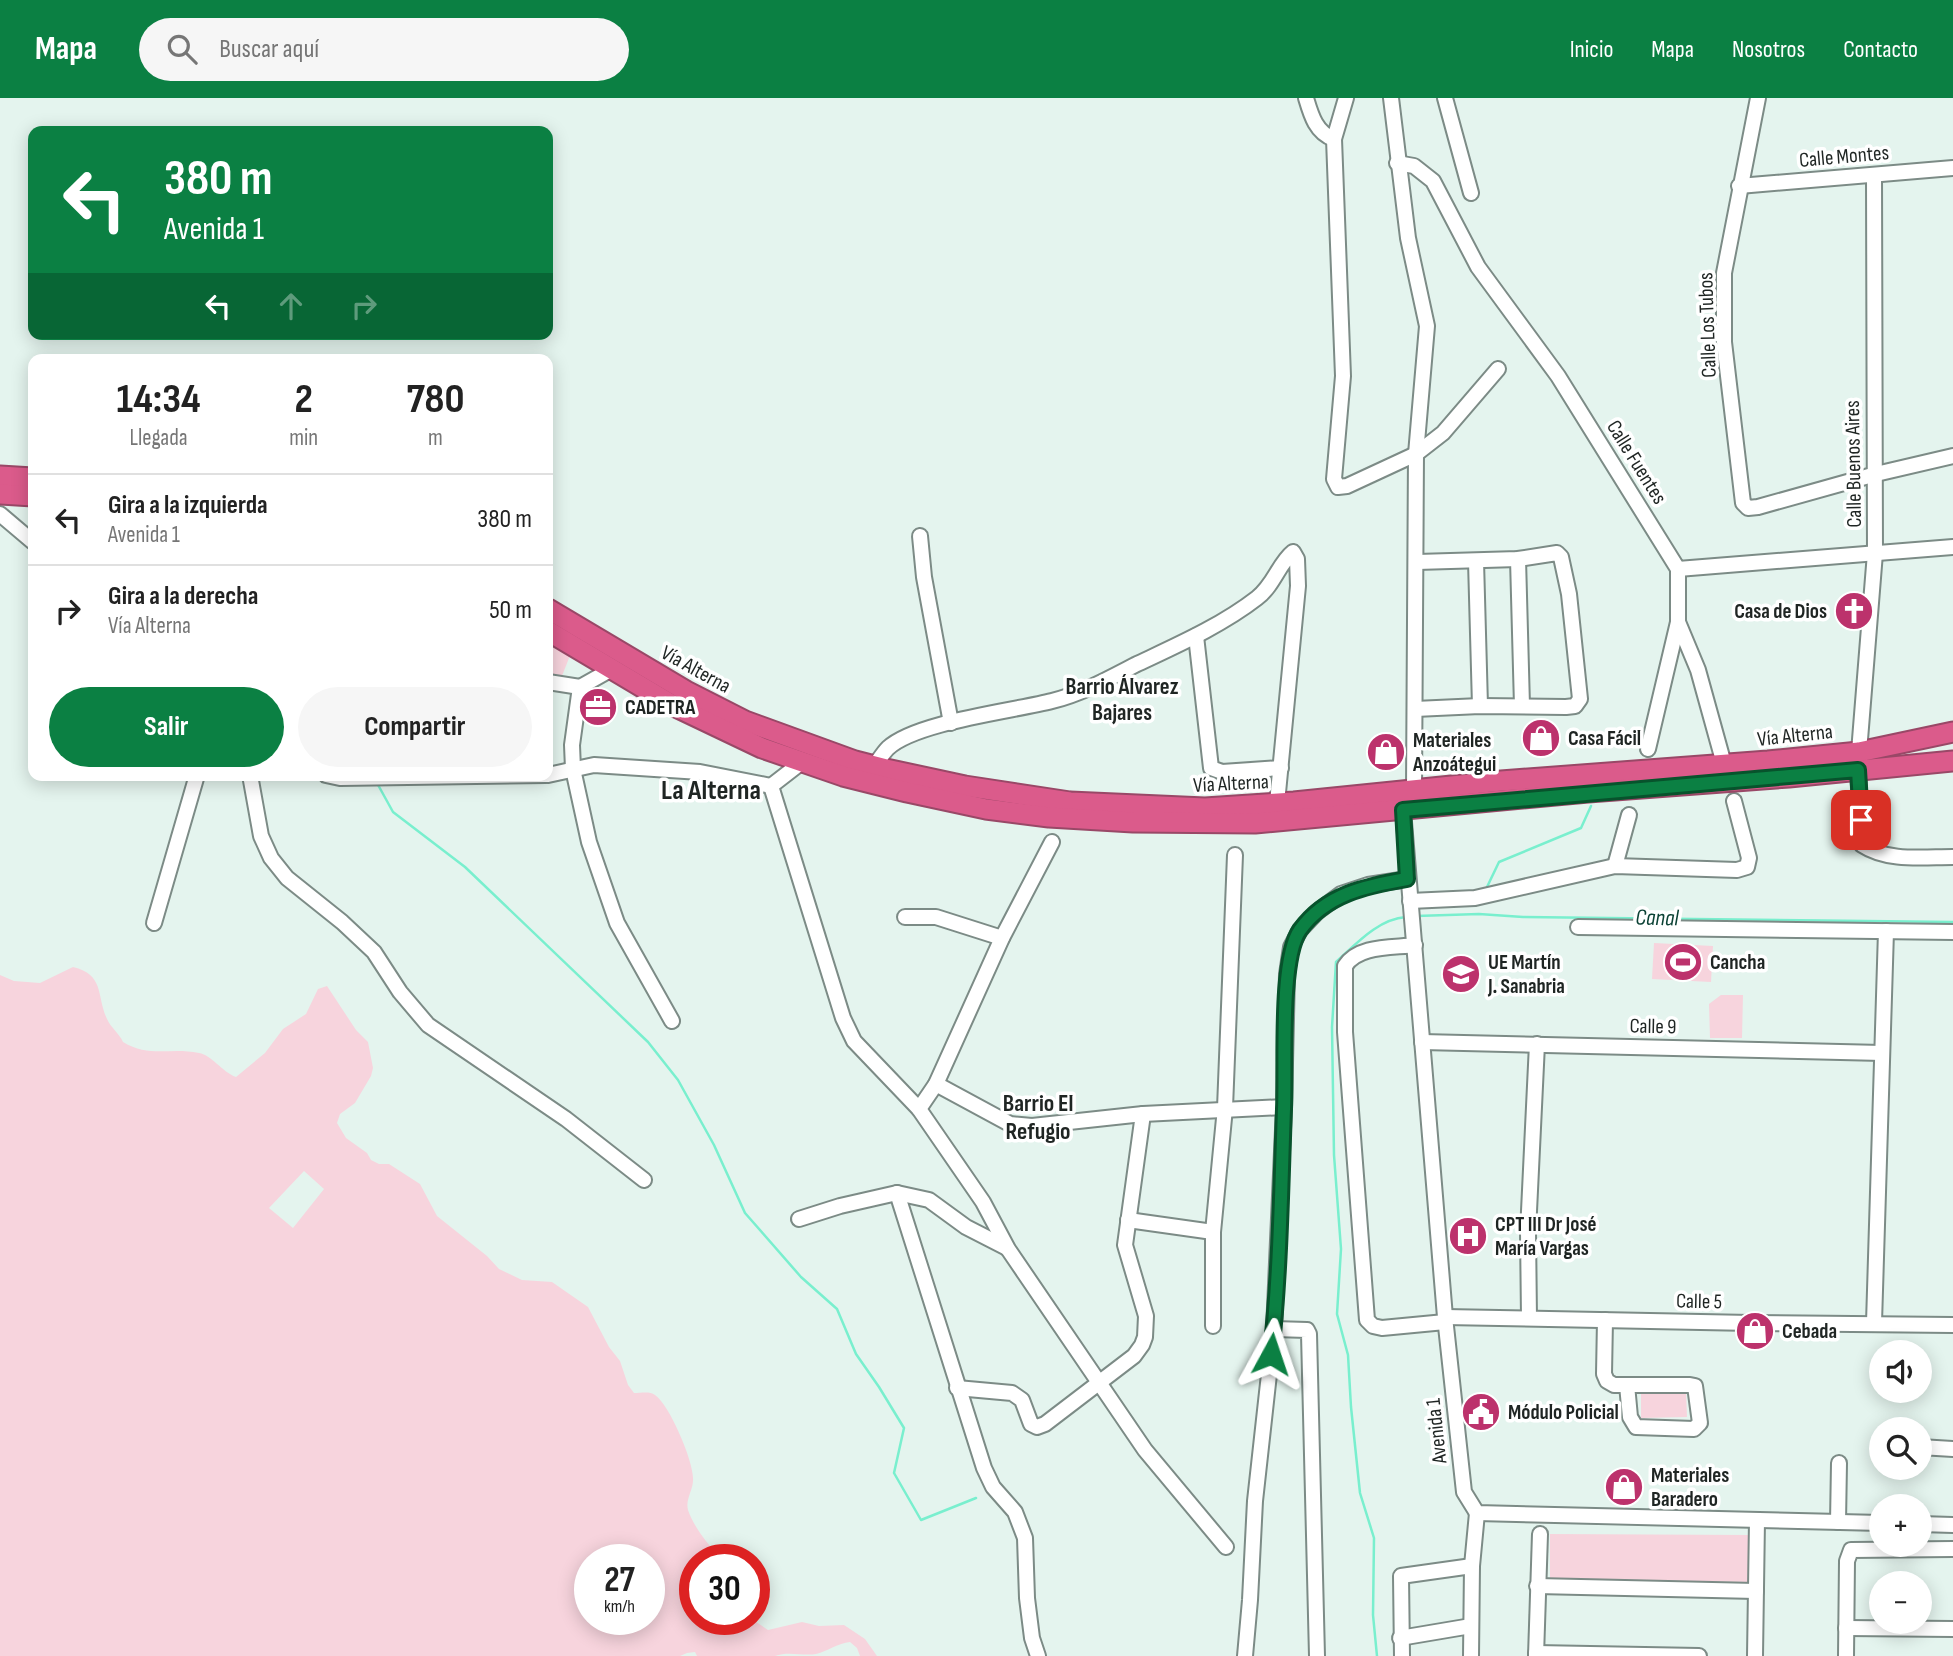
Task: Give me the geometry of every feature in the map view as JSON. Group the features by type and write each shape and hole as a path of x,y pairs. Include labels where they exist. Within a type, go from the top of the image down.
{"highway":[{"path":"0,476 28,478"},
{"path":"0,494 28,496"},
{"name":"Vía Alterna","path":"553,612 686,691 745,721 855,761 965,786 1070,802 1205,808 1724,764 1953,761"},
{"name":"Vía Alterna","path":"553,634 707,724 762,748 843,776 940,800 986,810 1049,817 1226,824 1403,810 1858,761 1953,732"}],"street":[{"path":"1306,98 1317,127 1325,135 1335,138"},
{"path":"1346,98 1335,138 1343,376 1334,479 1338,487 1347,486 1416,454 1443,433 1498,369"},
{"path":"1391,98 1408,238 1427,326 1416,454 1414,790"},
{"path":"1445,98 1471,193"},
{"name":"Calle Los Tubos","path":"1758,98 1724,272 1724,342 1743,503 1748,508 1758,507 1876,474"},
{"name":"Calle Fuentes","path":"1397,163 1414,166 1433,181 1478,267 1558,376 1678,569"},
{"name":"Calle Montes","path":"1739,186 1953,168"},
{"name":"Calle Buenos Aires","path":"1874,175 1875,553 1858,761 1862,845 1873,852 1890,856 1953,857"},
{"path":"1876,474 1953,456"},
{"path":"0,514 28,538"},
{"path":"920,536 924,577 951,723"},
{"path":"1648,749 1678,622 1678,569 1953,547"},
{"path":"875,765 889,747 913,735 1087,689 1196,636 1257,597 1275,579 1286,557 1293,552 1297,559 1298,586 1276,803"},
{"path":"1415,709 1575,706 1580,699 1569,594 1561,557 1557,553 1518,559 1417,562"},
{"path":"1518,559 1522,706"},
{"path":"1476,561 1480,706"},
{"path":"1678,622 1698,670 1724,764"},
{"path":"1196,636 1211,768 1222,772 1281,768"},
{"path":"553,683 580,687 612,669"},
{"path":"580,687 572,745 573,769 589,842 617,923 672,1021"},
{"path":"553,774 594,765 700,772 771,786 802,762"},
{"path":"154,923 195,781"},
{"path":"251,781 261,836 271,858 287,878 342,922 373,952 400,992 428,1026 566,1119 644,1180"},
{"path":"771,786 843,1018 854,1041 919,1109 983,1202 1008,1249 1145,1450 1226,1547"},
{"path":"1403,810 1410,904 1475,898 1615,866 1737,870 1747,867 1749,858 1734,801"},
{"path":"1615,866 1629,815"},
{"path":"919,1109 936,1084 1002,938 1052,842"},
{"path":"1213,1326 1213,1232 1225,1108 1236,855"},
{"path":"1245,1656 1255,1501 1274,1329 1287,974 1291,947 1300,930 1317,912 1341,894 1368,885 1407,879"},
{"name":"Avenida 1","path":"1410,904 1445,1319 1464,1492 1478,1513"},
{"path":"905,917 936,918 1002,938"},
{"path":"1578,928 1953,932"},
{"path":"1874,1323 1886,931"},
{"name":"Calle 5","path":"1414,941 1359,952 1350,958 1345,966 1347,1058 1367,1320 1374,1326 1382,1328 1445,1319 1529,1318 1953,1325"},
{"name":"Calle 9","path":"1422,1042 1882,1053"},
{"path":"1529,1318 1528,1232 1537,1044"},
{"path":"936,1084 1010,1124 1032,1126 1143,1114 1284,1107"},
{"path":"957,1388 1012,1392 1022,1400 1031,1424 1037,1427 1045,1424 1134,1356 1142,1345 1146,1316 1125,1245 1143,1114"},
{"path":"799,1219 897,1193 929,1200 966,1227 1008,1249"},
{"path":"897,1193 984,1468 993,1487 1015,1512 1025,1538 1027,1598 1032,1638 1038,1656"},
{"path":"1128,1220 1213,1232"},
{"path":"1605,1320 1604,1374 1607,1381 1614,1385 1627,1385 1695,1386 1700,1423 1695,1429 1636,1427 1630,1417 1627,1385"},
{"path":"1274,1329 1302,1329 1309,1334 1317,1656"},
{"path":"1932,1448 1953,1449"},
{"path":"1838,1522 1839,1464"},
{"path":"1471,1656 1472,1566 1478,1513 1869,1523"},
{"path":"1755,1656 1757,1520"},
{"path":"1932,1524 1953,1525"},
{"path":"1540,1534 1536,1654 1699,1656"},
{"path":"1846,1656 1847,1554 1851,1550 1953,1549"},
{"path":"1402,1656 1401,1576 1472,1566"},
{"path":"1537,1586 1756,1591"},
{"path":"1400,1638 1471,1626"},
{"path":"1846,1628 1953,1629"}],"shaded area":[{"path":"553,647 571,653 560,681 553,678"},
{"name":"Cancha","path":"1654,943 1713,946 1711,982 1652,979"},
{"path":"73,967 83,971 95,981 107,1019 123,1042 142,1050 204,1054 236,1077 265,1053 283,1029 306,1014 318,989 327,986 356,1030 368,1042 373,1068 355,1103 340,1114 337,1123 346,1138 367,1153 371,1160 379,1164 389,1164 420,1184 437,1216 499,1269 522,1280 552,1282 588,1307 609,1347 620,1361 628,1385 634,1393 653,1394 667,1409 692,1470 693,1482 688,1510 709,1544 679,1544 679,1635 770,1635 770,1630 802,1622 819,1626 844,1625 865,1639 877,1656 860,1656 857,1648 850,1642 816,1654 775,1656 697,1656 695,1652 680,1656 0,1656 0,975 14,981 40,983","holes":["304,1171 324,1189 293,1228 269,1208"]},
{"path":"1721,995 1743,995 1742,1038 1710,1038 1709,1004"},
{"path":"1641,1392 1686,1392 1687,1417 1641,1418"},
{"path":"1550,1534 1749,1535 1749,1582 1550,1580"}],"waterway":[{"path":"377,783 393,812 465,867 648,1042 678,1080 714,1145 745,1213 801,1277 837,1309 856,1354 904,1428 894,1473 921,1520 976,1498"},
{"path":"1487,887 1499,862 1581,828 1591,806"},
{"name":"Canal","path":"1416,916 1479,914 1523,917 1953,922"},
{"path":"1377,1656 1373,1615 1374,1538 1360,1493 1348,1355 1337,1314 1341,1249 1334,1155 1332,1027 1336,962 1377,927 1406,917"}],"place":[{"name":"Casa de Dios","path":"1854,611"},
{"name":"CADETRA","path":"598,707"},
{"name":"Casa Fácil","path":"1541,738"},
{"name":"Materiales Anzoátegui","path":"1386,752"},
{"name":"Cancha","path":"1683,962"},
{"name":"UE Martín J. Sanabria","path":"1461,974"},
{"name":"CPT III Dr José María Vargas","path":"1468,1236"},
{"name":"Cebada","path":"1755,1331"},
{"name":"Módulo Policial","path":"1481,1412"},
{"name":"Materiales Baradero","path":"1624,1487"}],"district":[{"name":"Barrio Álvarez Bajares","path":"1122,699"},
{"name":"La Alterna","path":"711,789"},
{"name":"Barrio El Refugio","path":"1038,1117"}],"route":[{"path":"1271,1354 1284,1107 1287,974 1291,947 1300,930 1317,912 1341,894 1368,885 1407,879 1403,810 1858,770 1861,820"}]}
